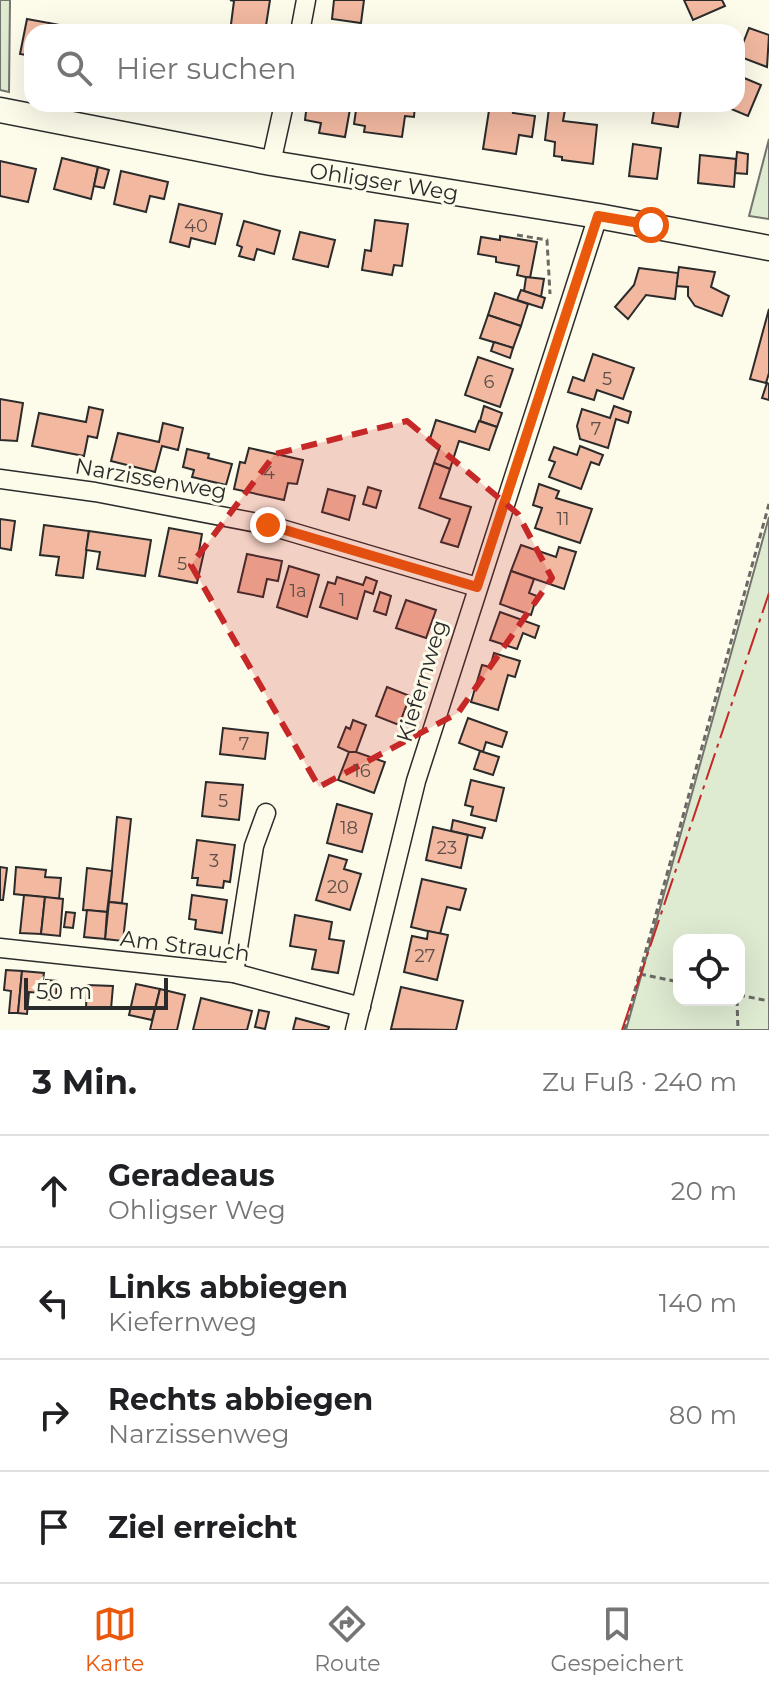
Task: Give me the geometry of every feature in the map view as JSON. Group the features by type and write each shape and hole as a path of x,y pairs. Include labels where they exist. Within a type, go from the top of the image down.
{"street":[{"path":"302,24 306,0"},
{"name":"Ohligser Weg","path":"0,110 271,163 598,216 769,248"},
{"path":"271,163 282,112"},
{"name":"Kiefernweg","path":"355,1030 416,781 598,216"},
{"name":"Narzissenweg","path":"0,479 95,492 268,525 477,587"},
{"path":"234,973 254,846 266,813"},
{"name":"Am Strauch","path":"0,948 234,973 361,1007"}],"path":[{"path":"517,235 547,240 550,294"},
{"path":"624,1030 769,504"},
{"path":"640,974 673,981"},
{"path":"745,996 769,1001"},
{"path":"737,1006 738,1030"}],"highlighted area":[{"path":"407,421 518,514 552,578 458,713 319,787 191,565 275,454"}],"green space":[{"path":"0,0 10,0 9,92 0,90"},
{"path":"769,139 769,219 749,216"},
{"path":"769,517 769,1030 626,1030"}],"building":[{"path":"230,0 270,0 266,24 231,24 234,1"},
{"path":"334,0 364,0 361,23 332,19"},
{"path":"684,0 722,0 725,6 693,20"},
{"path":"27,19 49,23 49,24 26,24"},
{"path":"749,28 769,35 767,67 745,59 745,38"},
{"path":"24,34 24,55 20,54"},
{"path":"745,78 761,85 748,116 738,112 745,112"},
{"path":"306,112 349,112 345,137 319,133 321,123 305,120"},
{"path":"356,112 414,112 414,117 405,116 402,137 364,132 365,126 354,124"},
{"path":"489,112 535,116 532,137 519,135 516,154 483,149"},
{"path":"548,112 565,112 563,121 597,125 593,164 554,156 555,142 545,140"},
{"path":"654,112 681,112 678,127 652,123"},
{"path":"633,144 661,148 657,179 629,176"},
{"path":"737,152 748,154 747,174 735,173"},
{"path":"700,155 736,159 734,187 698,183"},
{"path":"62,158 98,167 91,199 54,189"},
{"path":"0,161 36,169 28,202 0,196"},
{"path":"98,167 109,170 104,188 94,186"},
{"path":"121,171 168,182 164,199 150,196 146,212 114,204"},
{"path":"179,204 222,214 215,244 191,238 189,247 170,242"},
{"path":"375,220 408,224 402,266 394,265 392,275 362,270 365,250 371,251"},
{"path":"244,221 280,231 274,254 257,249 254,260 239,256 242,247 237,245"},
{"path":"300,232 335,240 328,267 293,259"},
{"path":"500,236 537,242 530,278 517,275 519,266 496,262 496,257 478,254 481,237 500,240"},
{"path":"679,267 715,272 711,287 729,296 722,316 695,306 688,296 688,287 676,286"},
{"path":"639,268 678,273 675,299 646,295 628,319 615,307 634,285"},
{"path":"526,277 544,279 541,297 524,291"},
{"path":"521,290 545,298 542,308 517,300"},
{"path":"495,293 528,304 521,326 488,315"},
{"path":"769,309 769,373 766,383 750,379"},
{"path":"488,315 521,326 513,348 480,338"},
{"path":"494,342 513,348 510,358 491,351"},
{"path":"593,354 634,368 623,399 597,390 594,400 568,392 573,377 584,381"},
{"path":"478,357 513,369 500,407 465,395"},
{"path":"769,384 769,400 762,398"},
{"path":"0,399 23,403 17,441 0,440"},
{"path":"484,406 502,413 497,427 480,421"},
{"path":"614,406 631,412 628,423 616,419 608,448 580,439 577,426 582,409 610,418"},
{"path":"89,407 103,410 97,438 88,436 84,456 32,446 39,413 86,422"},
{"path":"436,420 475,432 479,421 497,427 489,450 459,441 450,469 434,463 440,446 429,442"},
{"path":"163,423 183,428 178,450 162,446 155,472 111,461 118,433 159,442"},
{"path":"580,446 603,455 599,465 591,462 581,489 549,477 555,462 549,460 554,447 577,455"},
{"path":"249,448 303,460 297,484 288,483 284,500 234,489 240,462 245,463"},
{"path":"187,449 232,464 226,485 192,477 194,470 183,467"},
{"path":"434,463 450,469 440,498 471,507 458,547 441,542 450,519 419,508"},
{"path":"539,484 559,491 556,498 592,509 580,543 535,528 542,508 533,505"},
{"path":"368,487 381,491 376,508 363,504"},
{"path":"328,489 355,496 349,520 322,512"},
{"path":"0,519 15,521 11,550 0,548"},
{"path":"44,525 89,531 83,578 56,575 59,557 40,555"},
{"path":"169,528 202,534 199,551 204,552 197,583 159,576"},
{"path":"89,531 151,540 145,576 97,569 100,552 86,550"},
{"path":"521,545 556,557 559,547 576,552 564,589 511,571"},
{"path":"247,554 282,561 278,581 267,579 263,597 238,592"},
{"path":"289,566 319,575 307,617 277,607"},
{"path":"511,571 534,579 529,593 537,596 531,615 500,604"},
{"path":"337,577 363,585 366,577 377,581 373,594 365,591 357,619 320,607 328,582 335,584"},
{"path":"380,592 391,596 386,615 374,611"},
{"path":"406,600 436,610 426,638 396,628"},
{"path":"500,612 539,626 535,638 523,633 517,649 490,640"},
{"path":"494,653 520,661 515,677 508,675 498,710 471,702 482,665 490,667"},
{"path":"387,687 410,696 399,725 376,716"},
{"path":"468,718 507,732 502,747 486,742 483,752 459,743"},
{"path":"353,720 366,725 356,752 349,752 338,747 346,727 350,729"},
{"path":"223,728 268,733 265,759 220,754"},
{"path":"480,751 499,757 493,775 474,769"},
{"path":"349,752 385,762 374,793 338,780"},
{"path":"471,780 504,788 496,821 471,815 473,807 465,805"},
{"path":"206,782 243,785 239,820 202,816"},
{"path":"337,804 372,814 362,852 327,843"},
{"path":"117,817 131,819 122,903 109,902"},
{"path":"453,820 485,828 482,838 451,831"},
{"path":"433,827 468,835 461,868 426,860"},
{"path":"197,840 235,845 230,882 224,881 223,888 197,885 198,878 192,878"},
{"path":"329,855 347,860 344,869 361,874 350,910 316,900"},
{"path":"0,867 7,868 3,900 0,900"},
{"path":"16,867 46,870 45,877 61,878 59,899 14,894"},
{"path":"87,868 112,871 107,912 83,910"},
{"path":"422,879 466,889 460,910 447,907 440,934 411,927"},
{"path":"24,895 45,897 41,934 20,933"},
{"path":"192,895 227,900 222,933 195,929 196,920 189,919"},
{"path":"45,897 63,899 60,936 41,934"},
{"path":"109,902 127,904 123,941 105,939"},
{"path":"87,910 107,912 105,939 84,937"},
{"path":"66,912 75,913 73,928 64,927"},
{"path":"295,915 332,922 329,939 344,941 338,973 312,969 316,950 290,946"},
{"path":"428,931 448,935 437,980 404,972 412,936 427,939"},
{"path":"6,970 22,971 18,1013 9,1013 11,991 4,990"},
{"path":"22,971 44,973 41,993 29,992 27,1014 18,1013"},
{"path":"46,980 57,981 56,1000 45,999 46,993 41,993"},
{"path":"136,984 160,989 152,1020 129,1015"},
{"path":"87,985 113,986 111,1009 86,1008"},
{"path":"401,987 463,1001 456,1030 391,1029"},
{"path":"160,989 185,995 177,1030 150,1030"},
{"path":"201,998 252,1011 247,1030 193,1030"},
{"path":"259,1010 269,1012 265,1029 255,1027"},
{"path":"296,1018 329,1027 328,1030 293,1030"}],"power":[{"path":"622,1030 769,593"}],"route":[{"path":"268,525 477,587 598,216 651,225"}]}
